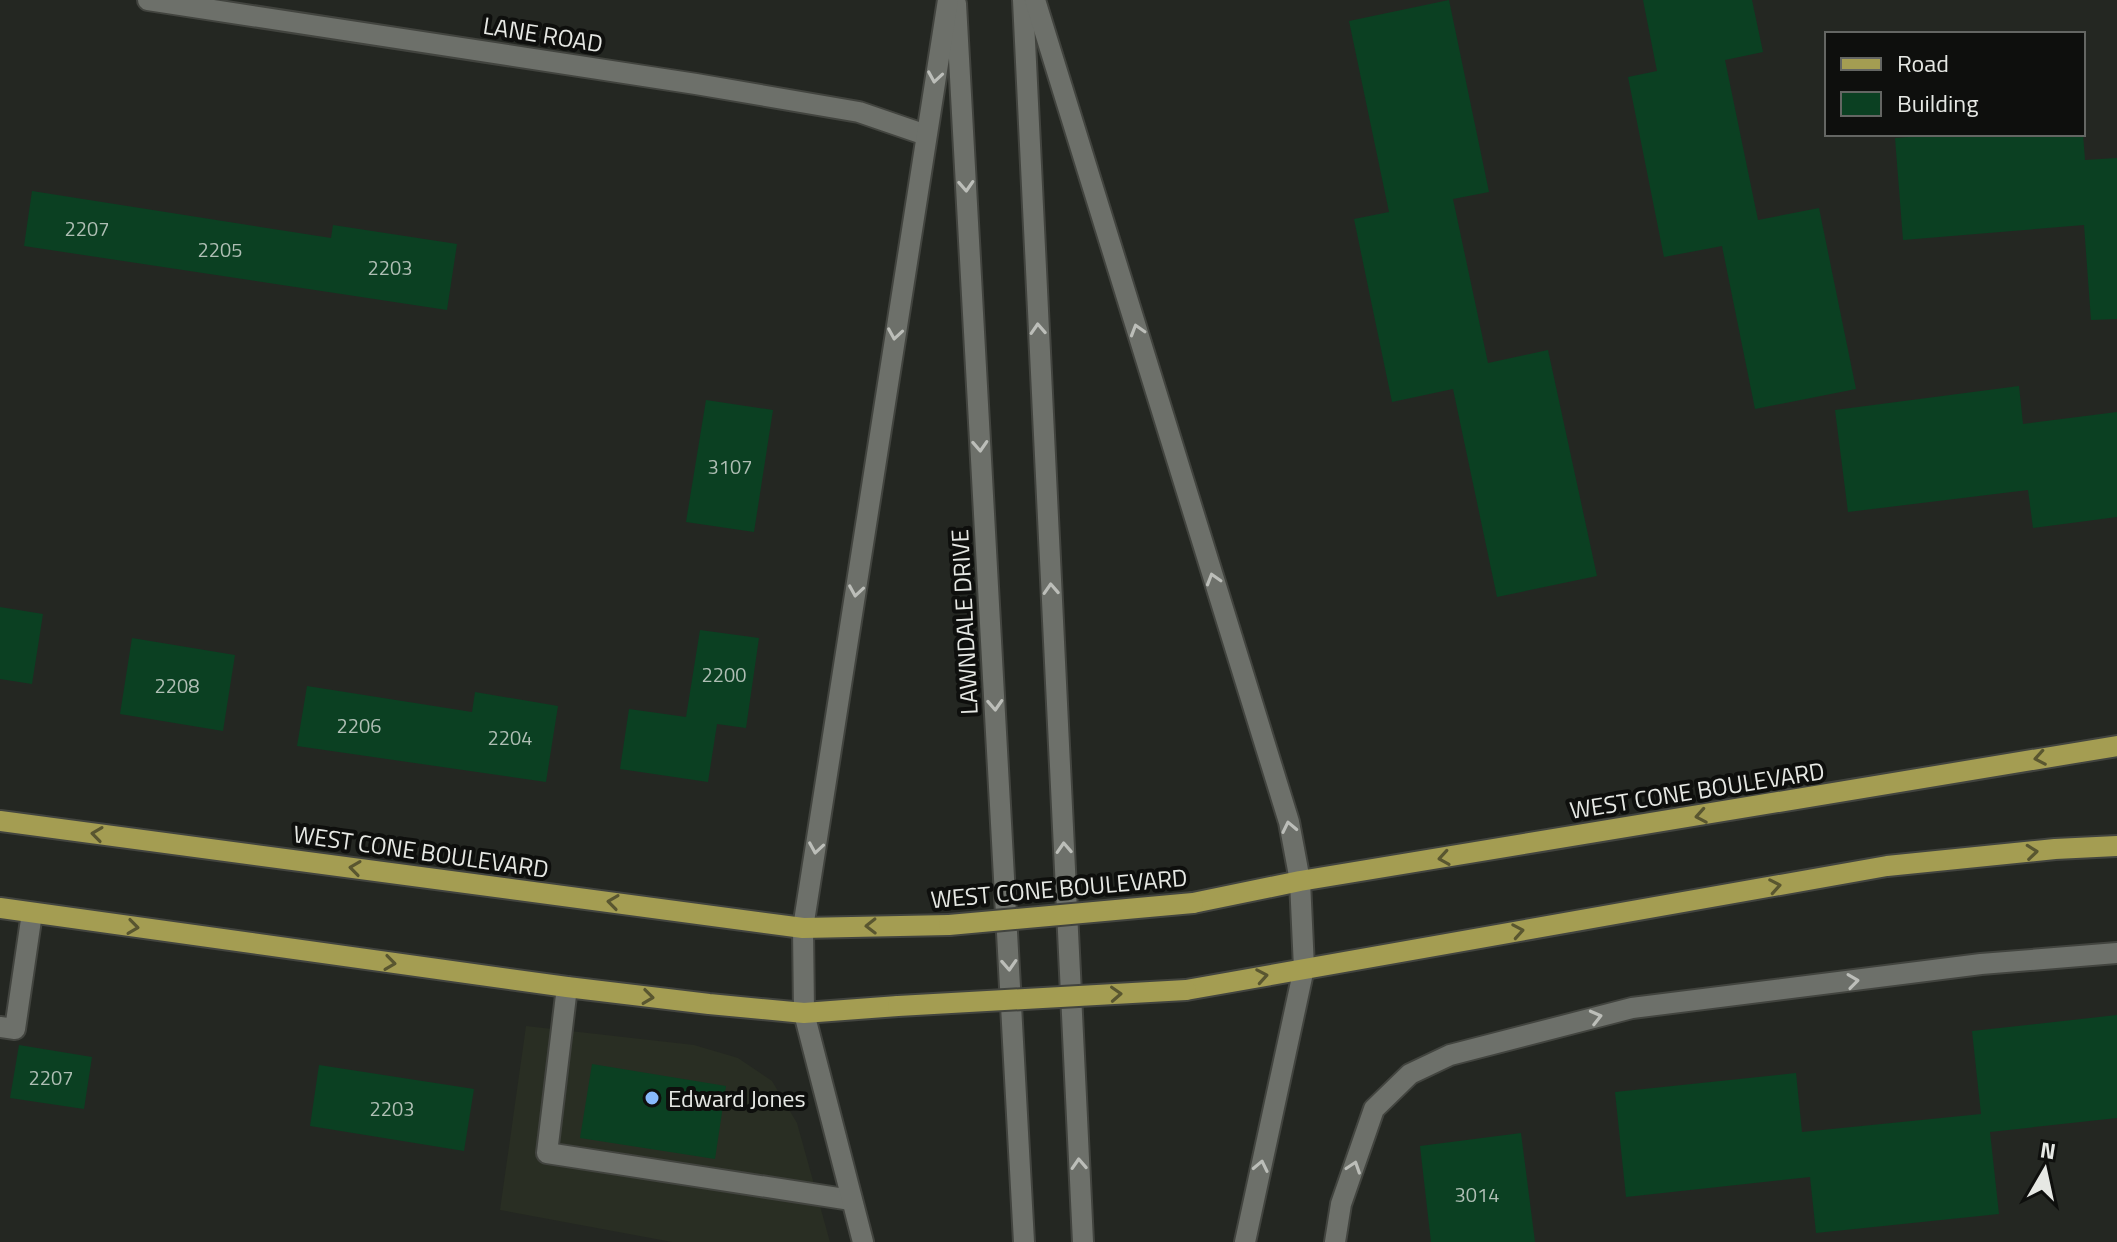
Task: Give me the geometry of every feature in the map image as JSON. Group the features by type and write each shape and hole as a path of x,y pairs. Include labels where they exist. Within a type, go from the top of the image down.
{"main road":[{"name":"LANE ROAD","path":"148,0 859,112 926,135"},
{"path":"863,1242 804,1013 803,928 948,0"},
{"name":"LAWNDALE DRIVE","path":"956,0 1024,1242"},
{"path":"1023,0 1083,1242"},
{"path":"1035,0 1289,822 1300,881 1304,968 1245,1242"},
{"name":"WEST CONE BOULEVARD","path":"0,821 803,928 949,925 1193,903 1300,881 2117,746"},
{"path":"0,908 567,987 804,1013 1186,990 1887,866 2117,846"},
{"path":"0,1027 15,1029 32,913"},
{"path":"1335,1242 1341,1204 1374,1109 1410,1074 1450,1055 1632,1008 1981,964 2117,953"},
{"path":"567,987 547,1153 851,1200"}],"shaded area":[{"path":"526,1026 694,1045 738,1058 772,1081 797,1123 830,1242 672,1242 500,1210"}],"building":[{"path":"1449,0 1489,192 1453,199 1488,363 1548,350 1597,576 1497,597 1453,389 1392,402 1354,219 1389,212 1349,21"},
{"path":"1643,0 1752,0 1763,52 1725,60 1758,220 1819,208 1856,389 1755,409 1722,246 1664,257 1628,77 1657,71"},
{"path":"2083,136 2085,160 2117,158 2117,319 2091,320 2084,225 1903,240 1895,138"},
{"path":"32,191 331,238 333,225 457,244 447,310 24,246"},
{"path":"2019,386 2023,424 2117,412 2117,517 2033,528 2028,490 1848,512 1835,410"},
{"path":"706,400 773,410 754,532 686,522"},
{"path":"0,607 43,614 32,684 0,679"},
{"path":"700,630 759,638 746,728 717,724 708,782 620,769 629,709 686,717"},
{"path":"132,638 235,655 223,731 120,714"},
{"path":"307,686 472,712 475,692 558,706 546,782 297,746"},
{"path":"2117,1015 2117,1118 1990,1132 1999,1214 1816,1233 1810,1177 1626,1197 1615,1092 1796,1073 1802,1132 1981,1114 1972,1031"},
{"path":"19,1045 92,1057 84,1109 10,1098"},
{"path":"592,1064 726,1086 715,1159 580,1138"},
{"path":"319,1065 474,1089 464,1151 310,1126"},
{"path":"1521,1133 1535,1242 1431,1242 1420,1146"}],"place":[{"name":"Edward Jones","path":"652,1098"}]}
